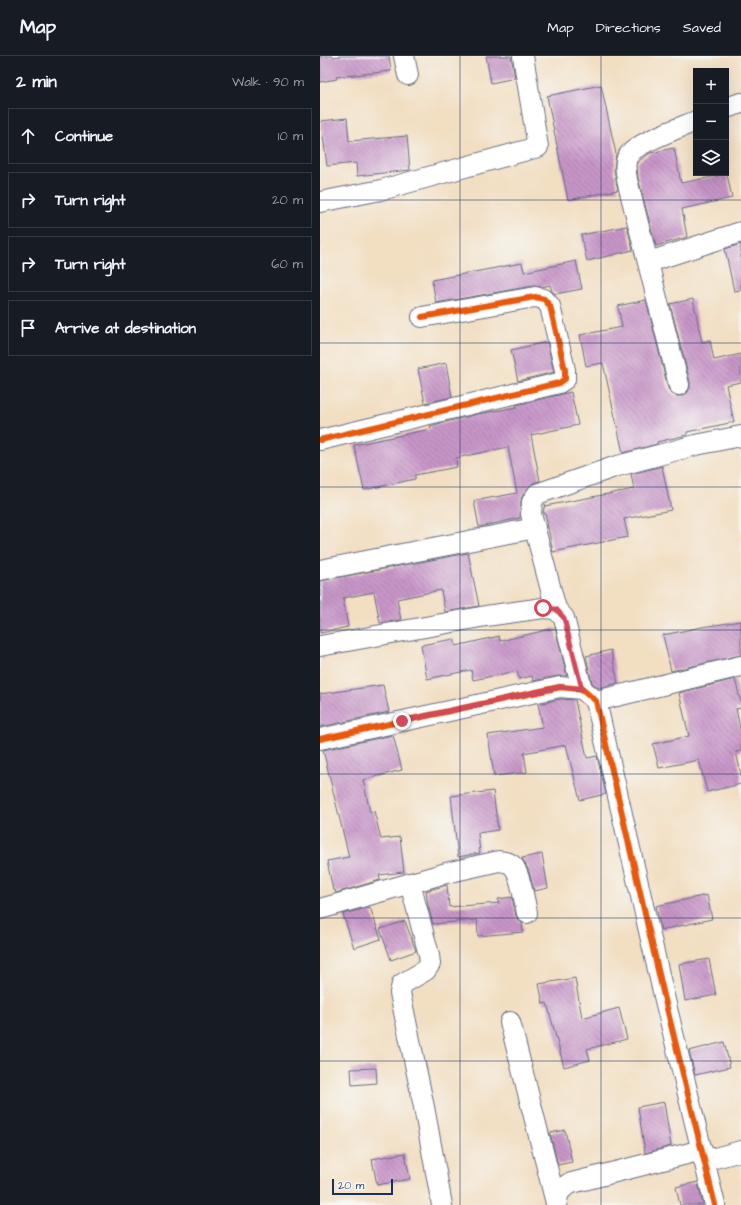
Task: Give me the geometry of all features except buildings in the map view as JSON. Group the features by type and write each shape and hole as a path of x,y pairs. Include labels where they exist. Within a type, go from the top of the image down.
{"street":[{"path":"320,202 381,190 538,147 523,56"},
{"path":"729,107 741,103"},
{"path":"679,384 627,180 625,165 628,156 637,147 693,122"},
{"path":"649,262 741,232"},
{"path":"320,440 559,383 565,379 565,370 550,306 544,299 535,297 422,317"},
{"path":"715,1205 589,695 564,618 556,609 531,514 532,502 538,494 614,467 696,445 741,436"},
{"path":"320,570 535,528"},
{"path":"320,646 486,616 543,608 556,609"},
{"path":"320,739 560,687 589,695 740,670"},
{"path":"320,909 410,883 499,861 507,862 514,867 518,875 527,913"},
{"path":"410,883 430,964 426,970 402,984 400,993 426,1114 442,1205"},
{"path":"510,1022 556,1204"},
{"path":"556,1204 559,1192 568,1184 703,1155 741,1151"}],"cycle path":[{"path":"320,440 559,383 565,379 565,370 550,306 544,299 535,297 422,317"},
{"path":"320,739 560,687 582,689 596,701 664,996 715,1205"}],"route":[{"path":"402,721 560,687 582,689 564,618 556,609 543,608"}]}
